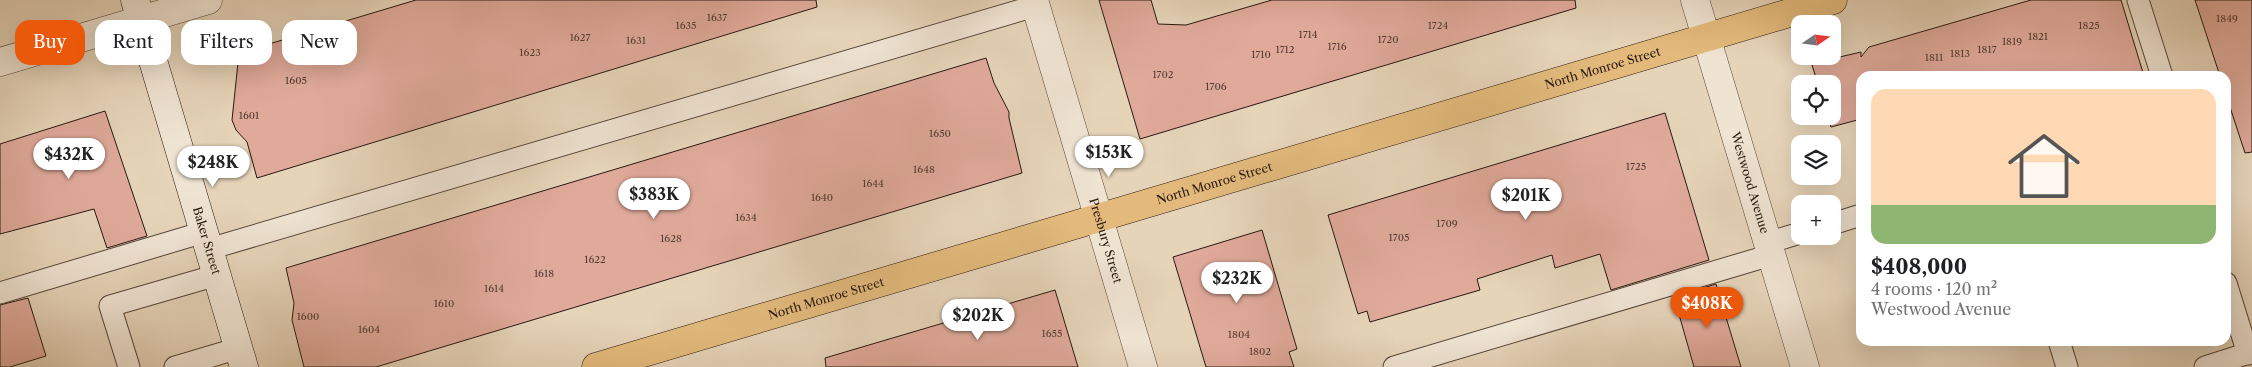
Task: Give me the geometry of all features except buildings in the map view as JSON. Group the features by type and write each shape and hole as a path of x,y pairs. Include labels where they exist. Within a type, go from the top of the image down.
{"main road":[{"name":"North Monroe Street","path":"596,367 1833,0"}],"street":[{"path":"0,62 138,10 208,0"},
{"name":"Westwood Avenue","path":"1695,0 1804,367"},
{"name":"Presbury Street","path":"1035,3 1143,367"},
{"name":"Baker Street","path":"138,10 242,358"}],"lane":[{"path":"2138,0 2160,71"},
{"path":"0,293 210,252 1035,3"},
{"path":"1841,222 1856,217"},
{"path":"1394,367 1769,249 1791,238"},
{"path":"129,367 110,306 210,252"},
{"path":"2205,367 2250,353 2231,298"},
{"path":"2061,346 2068,367"},
{"path":"175,367 242,358"}]}
